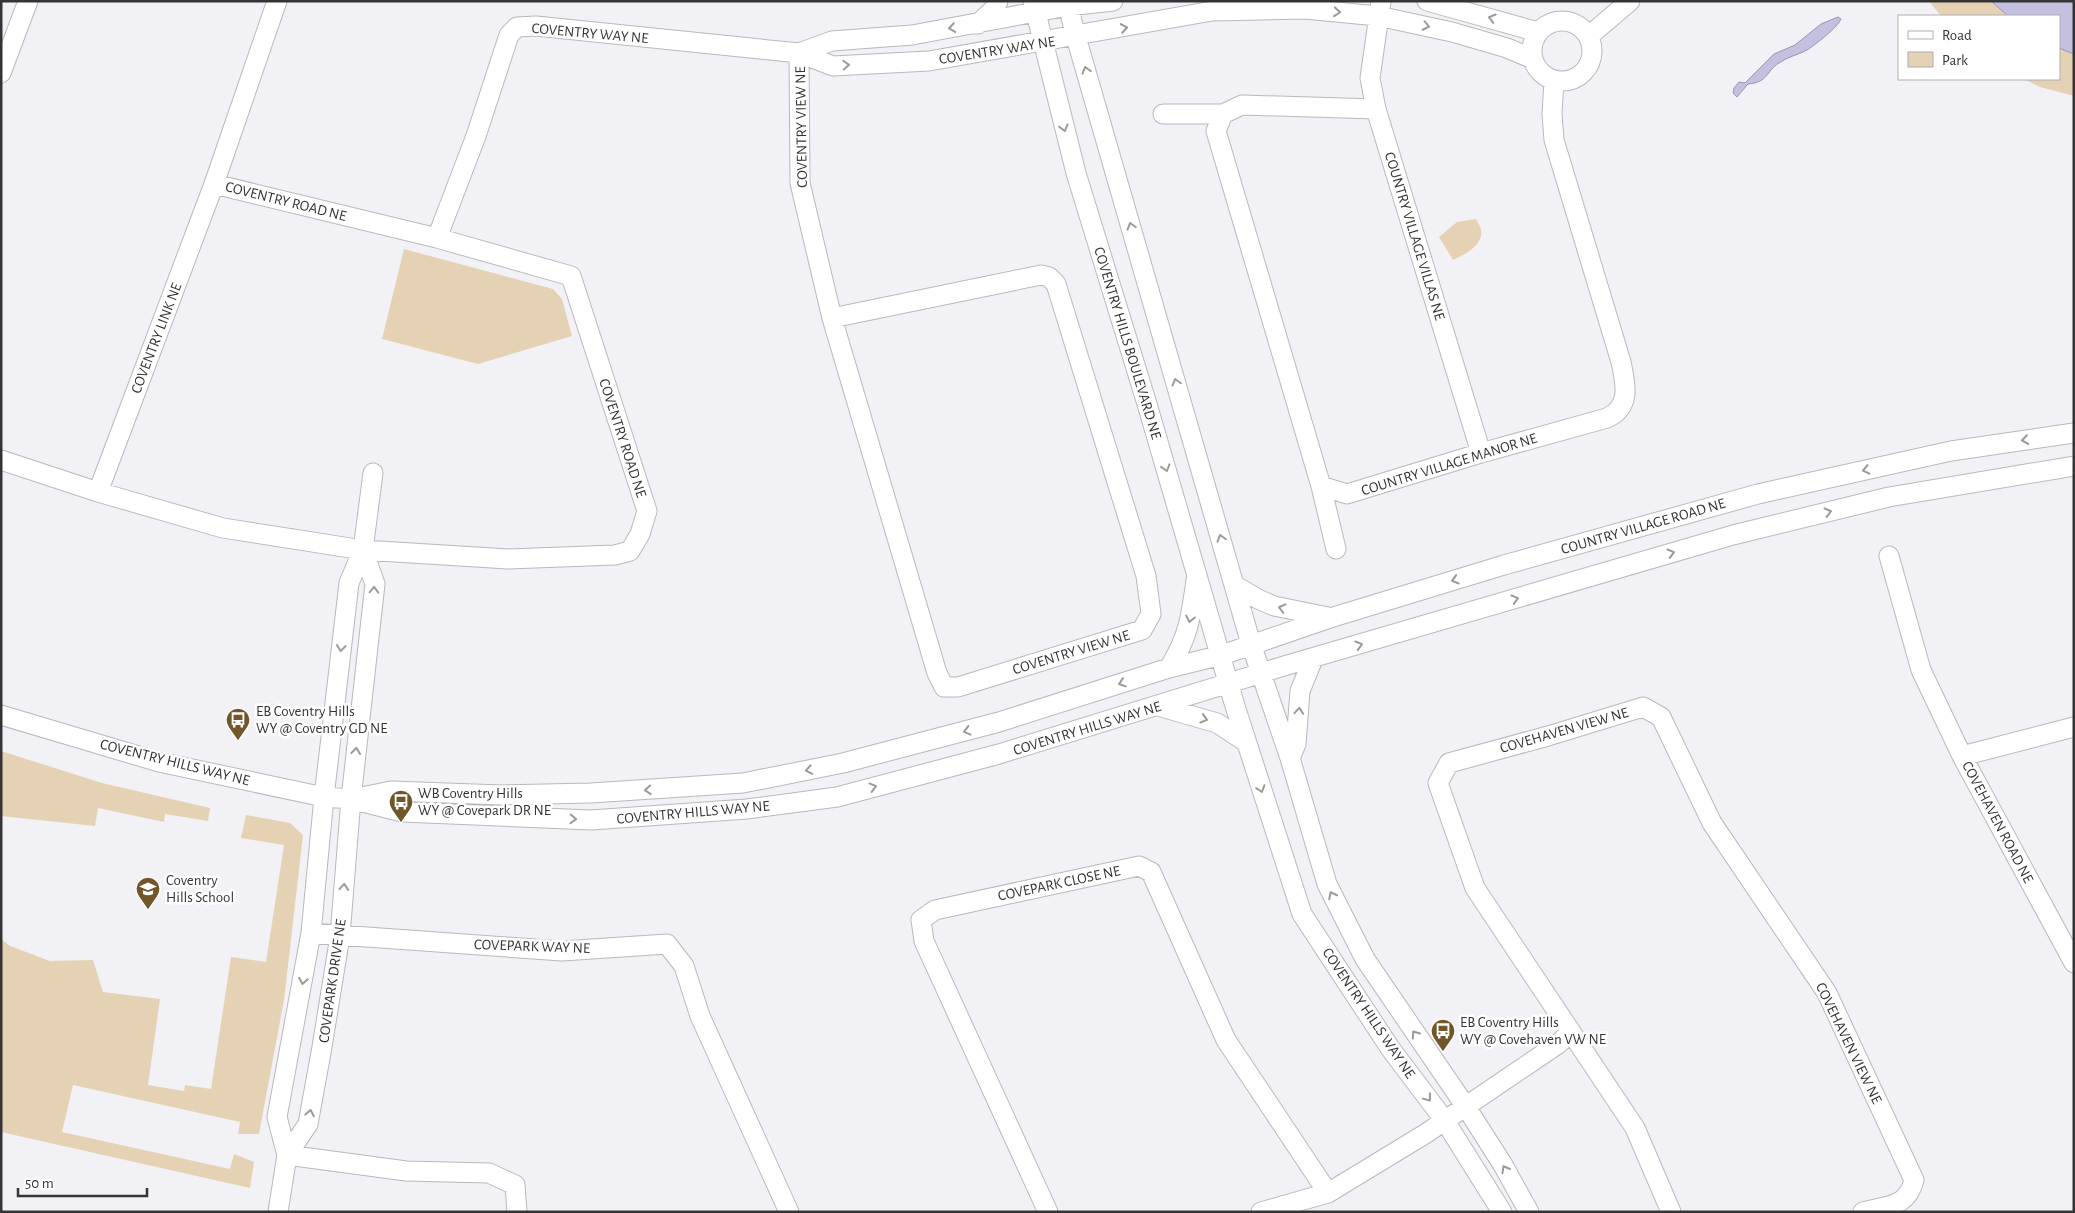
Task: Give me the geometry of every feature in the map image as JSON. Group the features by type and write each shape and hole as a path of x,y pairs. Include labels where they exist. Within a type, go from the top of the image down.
{"street":[{"path":"1,73 28,1"},
{"name":"COVENTRY ROAD NE","path":"1,460 98,492 223,528 363,550 508,559 616,555 630,551 640,534 647,511 571,276 437,238 214,184 278,1"},
{"path":"977,24 995,8 998,1"},
{"name":"COVENTRY WAY NE","path":"799,53 832,41 912,35 977,24 1033,7 1113,1"},
{"path":"1427,1 1538,32"},
{"path":"1589,36 1630,1"},
{"path":"1068,4 1261,674"},
{"name":"COVENTRY HILLS BOULEVARD NE","path":"1033,7 1076,173 1197,571 1229,684"},
{"name":"COVENTRY WAY NE","path":"437,238 476,136 509,35 516,27 536,26 799,53 833,66 929,61 1212,11 1380,9 1507,48 1533,59"},
{"name":"COUNTRY VILLAGE VILLAS NE","path":"1380,9 1370,78 1376,109 1482,453"},
{"path":"1565,20 1574,22 1583,28 1589,36 1592,45 1592,55 1589,65 1583,73 1574,79 1554,80 1544,75 1537,68 1532,50 1534,40 1538,32 1546,25 1565,20"},
{"name":"COVENTRY VIEW NE","path":"799,53 800,183 832,318 937,673 944,687 958,687 1142,630 1151,614 1146,576 1056,284 1049,277 1041,275 832,318"},
{"name":"COUNTRY VILLAGE MANOR NE","path":"1321,486 1347,494 1616,414 1625,398 1624,376 1554,140 1552,114 1554,80"},
{"path":"1163,114 1223,114 1242,105 1376,109"},
{"path":"1223,114 1216,131 1321,486 1336,548"},
{"name":"COVENTRY LINK NE","path":"98,492 214,184"},
{"name":"COUNTRY VILLAGE ROAD NE","path":"1222,655 1330,618 1504,565 1758,494 1951,451 2074,433"},
{"path":"1229,684 1733,535 1889,497 2074,466"},
{"path":"363,550 373,473"},
{"name":"COVEPARK DRIVE NE","path":"278,1212 287,1155 277,1117 312,933 324,797 349,583 363,550"},
{"name":"COVEPARK DRIVE NE","path":"287,1155 308,1124 340,936 351,800 375,584 363,550"},
{"path":"1888,556 1900,603 1921,670 1962,756"},
{"path":"1169,668 1185,640 1191,619 1197,571"},
{"path":"1234,585 1274,606 1330,618"},
{"name":"COVENTRY HILLS WAY NE","path":"351,800 391,791 502,795 561,794 743,783 843,763 999,722 1169,668 1222,655"},
{"path":"1290,758 1296,744 1300,691 1312,659"},
{"name":"COVENTRY HILLS WAY NE","path":"1261,674 1290,758 1327,884 1339,909 1365,959 1466,1107 1503,1165 1529,1212"},
{"name":"COVENTRY HILLS WAY NE","path":"1,714 159,762 402,812 591,820 747,809 837,797 999,754 1229,684 1302,914 1390,1048 1446,1121 1502,1212"},
{"path":"1158,706 1217,724 1246,742"},
{"name":"COVEHAVEN VIEW NE","path":"1672,1212 1635,1128 1475,888 1438,783 1449,763 1548,736 1643,707 1661,717 1712,823 1827,993 1914,1180 1911,1192 1902,1202 1863,1212"},
{"name":"COVEHAVEN ROAD NE","path":"2074,727 1962,756 2074,963"},
{"name":"COVEPARK CLOSE NE","path":"1048,1212 924,941 921,920 935,910 1139,866 1151,872 1226,1040 1328,1193"},
{"name":"COVEPARK WAY NE","path":"312,933 562,950 668,944 684,966 700,1016 789,1212"},
{"path":"1261,1212 1328,1193 1446,1121 1558,1044 1571,1032"},
{"path":"287,1155 406,1171 489,1173 516,1185 517,1212"}],"green space":[{"path":"1929,1 2074,1 2074,96 2040,87 2026,80 2060,80 2060,15 1940,15"},
{"path":"1476,219 1481,229 1479,240 1472,249 1453,260 1439,237 1457,222"},
{"path":"404,249 553,289 562,299 572,336 478,364 382,339"},
{"path":"1,751 102,783 210,808 208,821 165,814 164,822 98,808 95,826 1,816"},
{"path":"246,815 290,823 303,835 284,1000 259,1134 238,1134 240,1122 73,1085 62,1132 230,1169 234,1154 254,1162 250,1188 1,1132 1,939 10,946 50,961 93,960 103,992 160,999 148,1085 184,1091 185,1085 211,1089 231,957 266,962 284,845 241,838"}],"shaded area":[{"path":"1991,1 2074,1 2074,54 2060,48 2060,15 2007,15"},
{"path":"1838,17 1841,19 1836,27 1811,48 1785,59 1775,66 1763,79 1748,84 1737,97 1733,93 1734,88 1739,82 1745,83 1774,54 1795,45 1821,24"}],"place":[{"name":"EB Coventry Hills WY @ Coventry GD NE","path":"238,741"},
{"name":"WB Coventry Hills WY @ Covepark DR NE","path":"401,823"},
{"name":"Coventry Hills School","path":"148,910"},
{"name":"EB Coventry Hills WY @ Covehaven VW NE","path":"1443,1052"}]}
